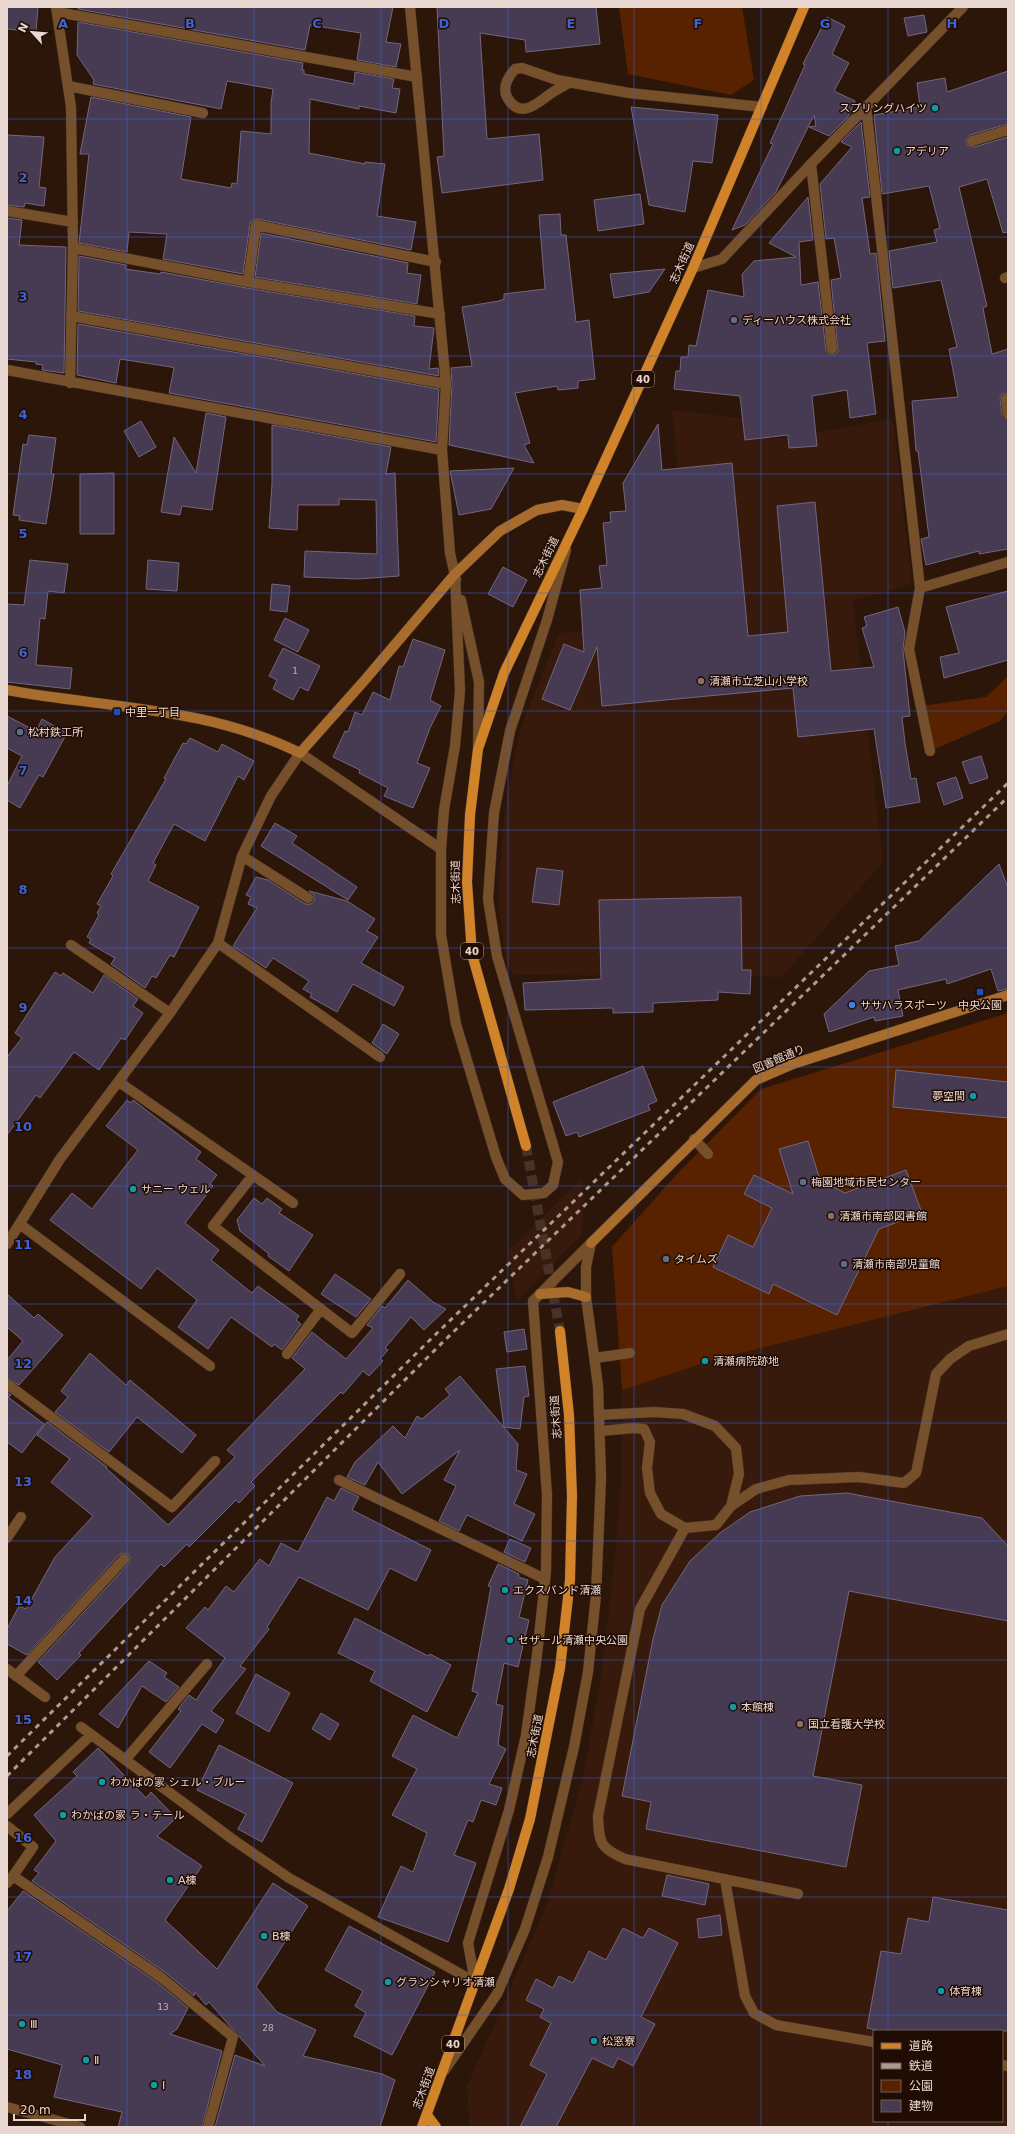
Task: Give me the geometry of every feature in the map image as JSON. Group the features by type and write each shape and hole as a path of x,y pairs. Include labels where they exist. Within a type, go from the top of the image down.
{"main road":[{"name":"志木街道","path":"526,1146 472,954 467,882 470,815 478,749 504,673 583,509 693,268 804,7"},
{"name":"志木街道","path":"422,2127 508,1889 530,1819 560,1668 570,1580 572,1496 569,1415 560,1331"},
{"path":"427,2115 436,2127"}],"street":[{"path":"410,7 427,196 436,262 446,384 442,450 450,553 479,682 478,749"},
{"path":"693,268 722,259 866,106 963,7"},
{"path":"70,383 73,248 71,106 56,9 417,77"},
{"path":"570,82 553,92 532,108 520,108 511,104 506,95 505,84 515,69 522,68 570,82 629,93 762,107"},
{"path":"68,86 203,113"},
{"path":"866,106 920,588 909,649 930,751"},
{"path":"972,141 1008,130"},
{"path":"811,164 832,349"},
{"path":"7,211 73,222"},
{"path":"248,282 256,225 436,262"},
{"path":"73,248 248,282 440,314"},
{"path":"71,316 446,384"},
{"path":"7,370 70,383 442,450"},
{"path":"1007,398 1008,414"},
{"path":"7,1244 21,1225 60,1159 170,1013 218,943 242,856 271,796 300,753 364,681 455,574 500,531 538,510 562,505 583,509"},
{"path":"455,574 460,692 455,746 444,810 441,849 440,935 456,1024 496,1157 505,1179 523,1195 544,1193 553,1185 558,1162 497,956 488,899 494,813 510,731 547,620 570,536"},
{"path":"920,588 1008,562"},
{"path":"7,690 202,719 271,738 300,753 441,849"},
{"path":"242,856 308,898"},
{"path":"218,943 380,1057"},
{"path":"71,945 170,1013"},
{"name":"図書館通り","path":"591,1243 694,1139 756,1080 793,1064 1008,995"},
{"path":"119,1082 293,1203"},
{"path":"694,1139 708,1154"},
{"path":"253,1176 213,1226 352,1333 400,1274"},
{"path":"21,1225 210,1366"},
{"path":"475,1982 468,1943 509,1810 526,1735 537,1655 545,1579 547,1494 533,1301 591,1243"},
{"path":"442,2074 497,1994 524,1929 548,1857 574,1747 588,1672 596,1595 601,1478 600,1431 595,1358 586,1297 586,1266 591,1243"},
{"path":"540,1294 568,1292 586,1297"},
{"path":"287,1354 321,1309"},
{"path":"600,1431 634,1428 644,1429 650,1442 647,1468 650,1492 662,1514 685,1528 716,1525 731,1506 756,1489 790,1480 859,1477 904,1483 916,1473 936,1374 950,1359 969,1346 1008,1334"},
{"path":"595,1358 630,1353"},
{"path":"7,1384 172,1507 214,1462"},
{"path":"599,1415 654,1412 683,1414 715,1426 736,1448 739,1474 731,1506"},
{"path":"339,1480 545,1579"},
{"path":"7,1538 21,1517"},
{"path":"685,1528 640,1608 598,1816 599,1839 610,1853 625,1859 798,1894"},
{"path":"16,1676 124,1559"},
{"path":"126,1760 207,1664"},
{"path":"7,1669 45,1697"},
{"path":"81,1727 90,1736 126,1760 235,1842 289,1878 475,1982"},
{"path":"7,1814 90,1736"},
{"path":"7,1826 33,1847 10,1880 162,1978 233,2037 208,2127"},
{"path":"725,1879 745,1996 754,2013 776,2025 873,2042"},
{"path":"7,2107 80,2127"}],"shaded area":[{"name":"清瀬市立芝山小学校","path":"672,410 768,421 770,440 893,419 912,584 853,601 883,862 782,977 514,975 505,959 498,899 504,814 520,729 559,633 693,619"},
{"path":"580,1180 584,1191 582,1234 517,1301 511,1277 509,1250"},
{"name":"国立看護大学校","path":"1008,1286 1008,2127 469,2127 467,2086 546,1907 584,1774 601,1674 615,1557 622,1467 622,1390 713,1360"}],"green space":[{"path":"619,7 742,7 754,80 731,95 628,74"},
{"path":"1008,676 1008,712 1000,721 930,751 921,706 986,697"},
{"path":"1008,1013 1008,1286 713,1360 622,1390 612,1247 675,1176 761,1089"}],"building":[{"path":"7,7 38,7 36,32 7,29"},
{"path":"78,7 393,7 386,42 401,44 396,67 357,60 361,33 310,25 305,50 78,9"},
{"path":"437,7 596,7 600,44 526,52 525,40 480,33 487,139 539,134 543,180 442,193 437,157 444,156"},
{"path":"924,15 927,32 908,36 904,18"},
{"path":"827,17 845,26 832,54 849,63 834,91 855,101 848,117 829,136 809,127 816,126 814,115 776,192 745,225 732,230 773,144 770,143 805,65 803,64"},
{"path":"78,22 303,63 302,70 304,70 304,74 354,84 355,72 394,79 392,88 400,89 396,113 359,106 359,109 310,99 309,153 365,164 365,162 385,164 377,216 416,222 411,250 257,219 251,221 250,224 243,274 163,259 167,234 129,232 127,252 79,243 89,154 80,154 91,97 191,117 181,179 231,188 232,183 237,184 241,131 271,134 271,103 273,89 227,81 221,109 93,84 94,80 77,55"},
{"path":"1008,71 1008,124 970,135 966,140 967,145 974,147 1008,137 1008,232 1003,233 987,179 959,187 987,306 983,308 992,354 1008,349 1008,393 1002,394 1000,399 1002,415 1008,420 1008,549 979,554 979,551 926,565 921,539 929,537 918,451 916,451 912,401 958,397 949,349 957,347 941,280 893,288 889,251 937,242 934,230 940,228 929,186 882,194 874,115 920,107 917,83 945,78 947,92"},
{"path":"631,107 718,115 712,163 693,161 685,212 649,205"},
{"path":"861,122 870,197 862,198 870,254 876,253 885,341 867,343 876,414 850,418 847,390 812,396 817,446 789,448 788,435 745,440 740,396 674,389 676,371 680,371 681,357 688,357 689,345 696,346 708,290 744,297 742,274 754,261 796,257 769,243 808,197 813,240 799,242 801,285 818,282 826,350 830,355 838,352 831,280 841,278 834,238 826,239 820,184 852,147 841,142"},
{"path":"7,135 44,137 39,187 46,188 44,206 25,203 24,207 7,205"},
{"path":"640,194 644,224 598,231 594,200"},
{"path":"560,214 561,235 566,235 576,322 589,320 595,379 578,381 578,388 558,390 557,386 515,393 530,443 524,445 534,463 449,445 452,384 451,368 472,366 462,307 499,301 504,299 504,294 545,289 539,215"},
{"path":"7,218 22,220 19,245 66,247 64,373 42,370 43,365 36,364 36,362 7,359"},
{"path":"261,233 408,263 407,273 421,275 417,304 255,277"},
{"path":"79,256 126,265 125,269 160,274 161,272 415,316 414,326 434,328 429,369 438,368 439,376 78,311"},
{"path":"665,269 649,292 614,298 610,274"},
{"path":"78,324 439,389 436,442 169,393 174,368 171,367 120,359 116,383 77,375"},
{"path":"206,413 226,417 212,510 182,506 180,515 161,512 174,437 196,473"},
{"path":"141,421 156,447 139,457 124,431"},
{"path":"658,424 662,470 732,463 748,636 788,632 777,506 815,502 831,671 874,667 862,628 867,626 864,617 898,607 905,632 903,650 910,716 902,717 911,779 916,778 920,802 886,808 874,729 798,737 793,688 602,706 597,647 570,710 542,699 564,644 584,652 580,590 602,588 599,566 607,565 603,523 611,522 610,512 626,511 623,483"},
{"path":"272,425 391,447 386,474 395,473 399,576 358,579 304,577 305,551 377,554 376,500 339,499 339,505 298,505 297,530 269,528 272,484"},
{"path":"29,435 56,438 51,474 54,474 46,524 19,520 20,516 13,515 23,444 27,445"},
{"path":"514,468 491,509 459,515 450,471"},
{"path":"114,473 114,534 80,534 80,474"},
{"path":"30,560 68,564 64,593 48,591 45,619 40,618 36,665 72,668 70,689 7,682 7,604 24,605"},
{"path":"148,560 179,563 177,591 146,589"},
{"path":"503,567 527,580 513,607 488,594"},
{"path":"272,584 290,586 287,612 270,610"},
{"path":"1008,591 1008,660 944,678 940,657 959,653 946,607"},
{"path":"285,618 309,630 298,652 274,640"},
{"path":"413,639 445,650 430,700 441,706 430,728 417,763 430,768 413,808 384,796 388,788 359,773 360,770 333,757 345,731 348,732 355,712 362,715 373,692 390,700 399,666 403,667"},
{"path":"283,648 320,666 308,691 300,687 293,700 273,689 277,680 269,676"},
{"path":"7,716 36,731 42,719 67,733 43,777 39,775 20,808 7,800 7,786 22,756 7,748"},
{"path":"190,738 218,752 222,744 254,761 244,780 238,776 205,841 174,824 153,863 156,865 148,881 199,907 174,957 170,955 156,978 152,976 145,988 111,964 115,958 89,943 91,939 87,937 99,915 97,913 101,906 97,904 113,876 111,874 166,779 164,778 183,743 186,744"},
{"path":"981,756 988,778 970,784 962,762"},
{"path":"956,777 963,798 944,805 937,783"},
{"path":"275,823 297,836 292,843 357,887 348,900 261,846"},
{"path":"999,864 1008,888 1008,989 998,991 991,969 947,984 946,979 898,990 903,1016 875,1021 874,1017 829,1032 824,1014 869,971 899,965 895,946 919,941"},
{"path":"537,868 563,871 559,905 532,902"},
{"path":"256,877 268,880 305,904 311,904 314,901 314,895 309,891 347,901 375,919 367,931 378,937 361,963 404,987 394,1006 353,984 337,1012 310,997 312,994 303,989 309,981 273,958 266,968 233,946 257,908 248,904 251,897 246,895"},
{"path":"741,897 742,970 751,970 750,994 718,992 718,1000 653,1003 653,1012 613,1013 613,1008 525,1010 523,983 601,979 599,900"},
{"path":"55,972 61,976 63,973 93,993 104,975 138,999 133,1006 143,1013 125,1040 121,1038 99,1070 74,1052 40,1098 36,1095 7,1135 7,1057 22,1038 15,1033"},
{"path":"383,1024 399,1034 387,1054 372,1043"},
{"path":"643,1066 657,1101 648,1105 650,1110 579,1137 577,1132 566,1136 553,1102"},
{"path":"896,1070 1008,1082 1008,1118 893,1107"},
{"path":"127,1100 131,1103 133,1100 201,1152 196,1159 217,1175 210,1184 213,1186 185,1223 219,1250 211,1260 252,1293 258,1286 299,1316 296,1320 301,1324 282,1350 274,1344 272,1347 231,1317 208,1349 178,1327 197,1300 157,1268 141,1289 50,1220 72,1193 92,1209 138,1150 106,1126"},
{"path":"808,1141 820,1180 845,1193 906,1170 922,1213 879,1229 837,1315 773,1284 769,1294 713,1267 728,1235 753,1247 772,1208 744,1194 754,1175 793,1194 779,1149"},
{"path":"254,1198 262,1204 267,1198 282,1209 279,1213 313,1235 289,1271 268,1256 269,1254 240,1231 237,1220"},
{"path":"335,1274 371,1299 356,1317 321,1294"},
{"path":"408,1280 433,1302 446,1309 424,1330 411,1317 385,1348 388,1350 380,1359 383,1361 369,1376 363,1371 343,1394 341,1392 251,1482 255,1486 239,1503 236,1500 189,1547 187,1544 164,1567 161,1564 79,1653 81,1655 57,1680 38,1662 129,1563 130,1557 128,1554 122,1553 119,1555 27,1655 7,1644 7,1629 19,1606 26,1609 55,1557 93,1516 51,1482 70,1459 37,1435 47,1422 107,1467 106,1468 168,1525 235,1457 227,1450 305,1369 292,1358 312,1332 346,1359 373,1328 367,1325 382,1306 385,1308"},
{"path":"7,1294 34,1318 38,1314 63,1335 19,1385 7,1378 7,1360 23,1341 7,1327"},
{"path":"524,1329 527,1349 507,1352 504,1332"},
{"path":"90,1353 126,1385 130,1380 196,1435 182,1453 137,1417 109,1452 55,1412 68,1397 61,1391"},
{"path":"525,1366 529,1396 524,1397 520,1429 504,1427 496,1369"},
{"path":"460,1376 518,1444 516,1470 527,1474 514,1504 535,1514 522,1541 467,1515 459,1531 439,1521 456,1486 444,1480 460,1450 402,1494 378,1462 365,1485 347,1477 355,1462 393,1426 405,1438 417,1416 422,1419 450,1395 445,1389"},
{"path":"7,1392 11,1395 8,1397 44,1424 22,1453 7,1442"},
{"path":"341,1488 359,1497 352,1510 431,1550 416,1581 390,1568 368,1610 299,1577 267,1627 269,1629 240,1666 246,1669 211,1711 224,1720 216,1733 202,1724 170,1768 149,1752 181,1711 178,1709 189,1695 196,1700 225,1658 186,1628 205,1607 208,1610 226,1586 234,1592 260,1559 269,1566 281,1543 298,1552 327,1497 334,1501"},
{"name":"本館棟","path":"847,1493 982,1518 1008,1546 1008,1621 849,1591 813,1776 862,1785 846,1867 646,1829 651,1802 622,1796 653,1639 662,1605 690,1561 720,1533 750,1512 800,1496"},
{"path":"510,1539 531,1548 525,1562 504,1552"},
{"path":"498,1564 519,1574 518,1577 528,1580 519,1617 529,1620 518,1667 504,1663 496,1704 503,1706 498,1745 506,1749 489,1784 502,1788 496,1805 481,1800 473,1822 468,1820 454,1855 476,1863 448,1942 378,1917 401,1866 413,1872 427,1833 392,1815 417,1769 392,1756 413,1715 457,1738 478,1693 472,1691 491,1587 488,1586"},
{"path":"355,1618 428,1656 430,1654 451,1665 427,1712 370,1681 375,1671 338,1653"},
{"path":"149,1661 167,1673 164,1677 179,1687 166,1702 142,1686 118,1728 99,1714"},
{"path":"256,1674 290,1693 269,1732 236,1713"},
{"path":"321,1713 339,1724 330,1740 312,1729"},
{"path":"219,1745 293,1783 262,1842 238,1829 246,1814 197,1790"},
{"path":"98,1748 146,1798 151,1792 176,1818 157,1836 202,1866 165,1920 217,1969 273,1883 308,1906 256,1987 277,2012 316,2030 303,2056 382,2074 395,2080 380,2127 215,2127 235,2055 265,2066 209,2002 206,2005 195,1992 194,1996 166,1973 32,1881 39,1873 34,1870 56,1841 34,1815 77,1776 73,1772"},
{"path":"667,1875 709,1884 705,1905 662,1896"},
{"path":"23,1891 158,1983 188,2008 177,2029 170,2034 222,2051 202,2127 118,2127 122,2112 54,2097 62,2065 7,2049 7,1911"},
{"name":"体育棟","path":"933,1897 1008,1910 1008,2031 876,2030 867,2028 881,1951 901,1954 908,1918 929,1922"},
{"path":"720,1915 722,1935 699,1938 697,1919"},
{"name":"グランシャリオ清瀬","path":"349,1926 435,1972 392,2055 354,2036 366,2013 355,2006 363,1991 325,1970"},
{"name":"松窓寮","path":"623,1928 643,1938 649,1928 678,1943 641,2017 655,2024 633,2066 618,2058 613,2068 592,2058 556,2127 520,2127 547,2074 530,2065 551,2023 540,2017 544,2009 526,2000 536,1979 553,1988 559,1976 573,1983 589,1951 606,1960"}],"tunnel":[{"path":"526,1146 560,1331"}],"railway":[{"path":"7,1756 436,1334 1008,783"},
{"path":"7,1776 444,1341 1008,797"}],"place":[{"name":"スプリングハイツ","path":"935,108"},
{"name":"アデリア","path":"897,151"},
{"name":"ディーハウス株式会社","path":"734,320"},
{"name":"清瀬市立芝山小学校","path":"701,681"},
{"name":"中里一丁目","path":"117,712"},
{"name":"松村鉄工所","path":"20,732"},
{"name":"中央公園","path":"980,992"},
{"name":"ササハラスポーツ","path":"852,1005"},
{"name":"夢空間","path":"973,1096"},
{"name":"梅園地域市民センター","path":"803,1182"},
{"name":"サニー ウェル","path":"133,1189"},
{"name":"清瀬市南部図書館","path":"831,1216"},
{"name":"タイムズ","path":"666,1259"},
{"name":"清瀬市南部児童館","path":"844,1264"},
{"name":"清瀬病院跡地","path":"705,1361"},
{"name":"エクスバンド清瀬","path":"505,1590"},
{"name":"セザール清瀬中央公園","path":"510,1640"},
{"name":"本館棟","path":"733,1707"},
{"name":"国立看護大学校","path":"800,1724"},
{"name":"わかばの家 シェル・ブルー","path":"102,1782"},
{"name":"わかばの家 ラ・テール","path":"63,1815"},
{"name":"A棟","path":"170,1880"},
{"name":"B棟","path":"264,1936"},
{"name":"グランシャリオ清瀬","path":"388,1982"},
{"name":"体育棟","path":"941,1991"},
{"name":"Ⅲ","path":"22,2024"},
{"name":"松窓寮","path":"594,2041"},
{"name":"Ⅱ","path":"86,2060"},
{"name":"Ⅰ","path":"154,2085"}]}
